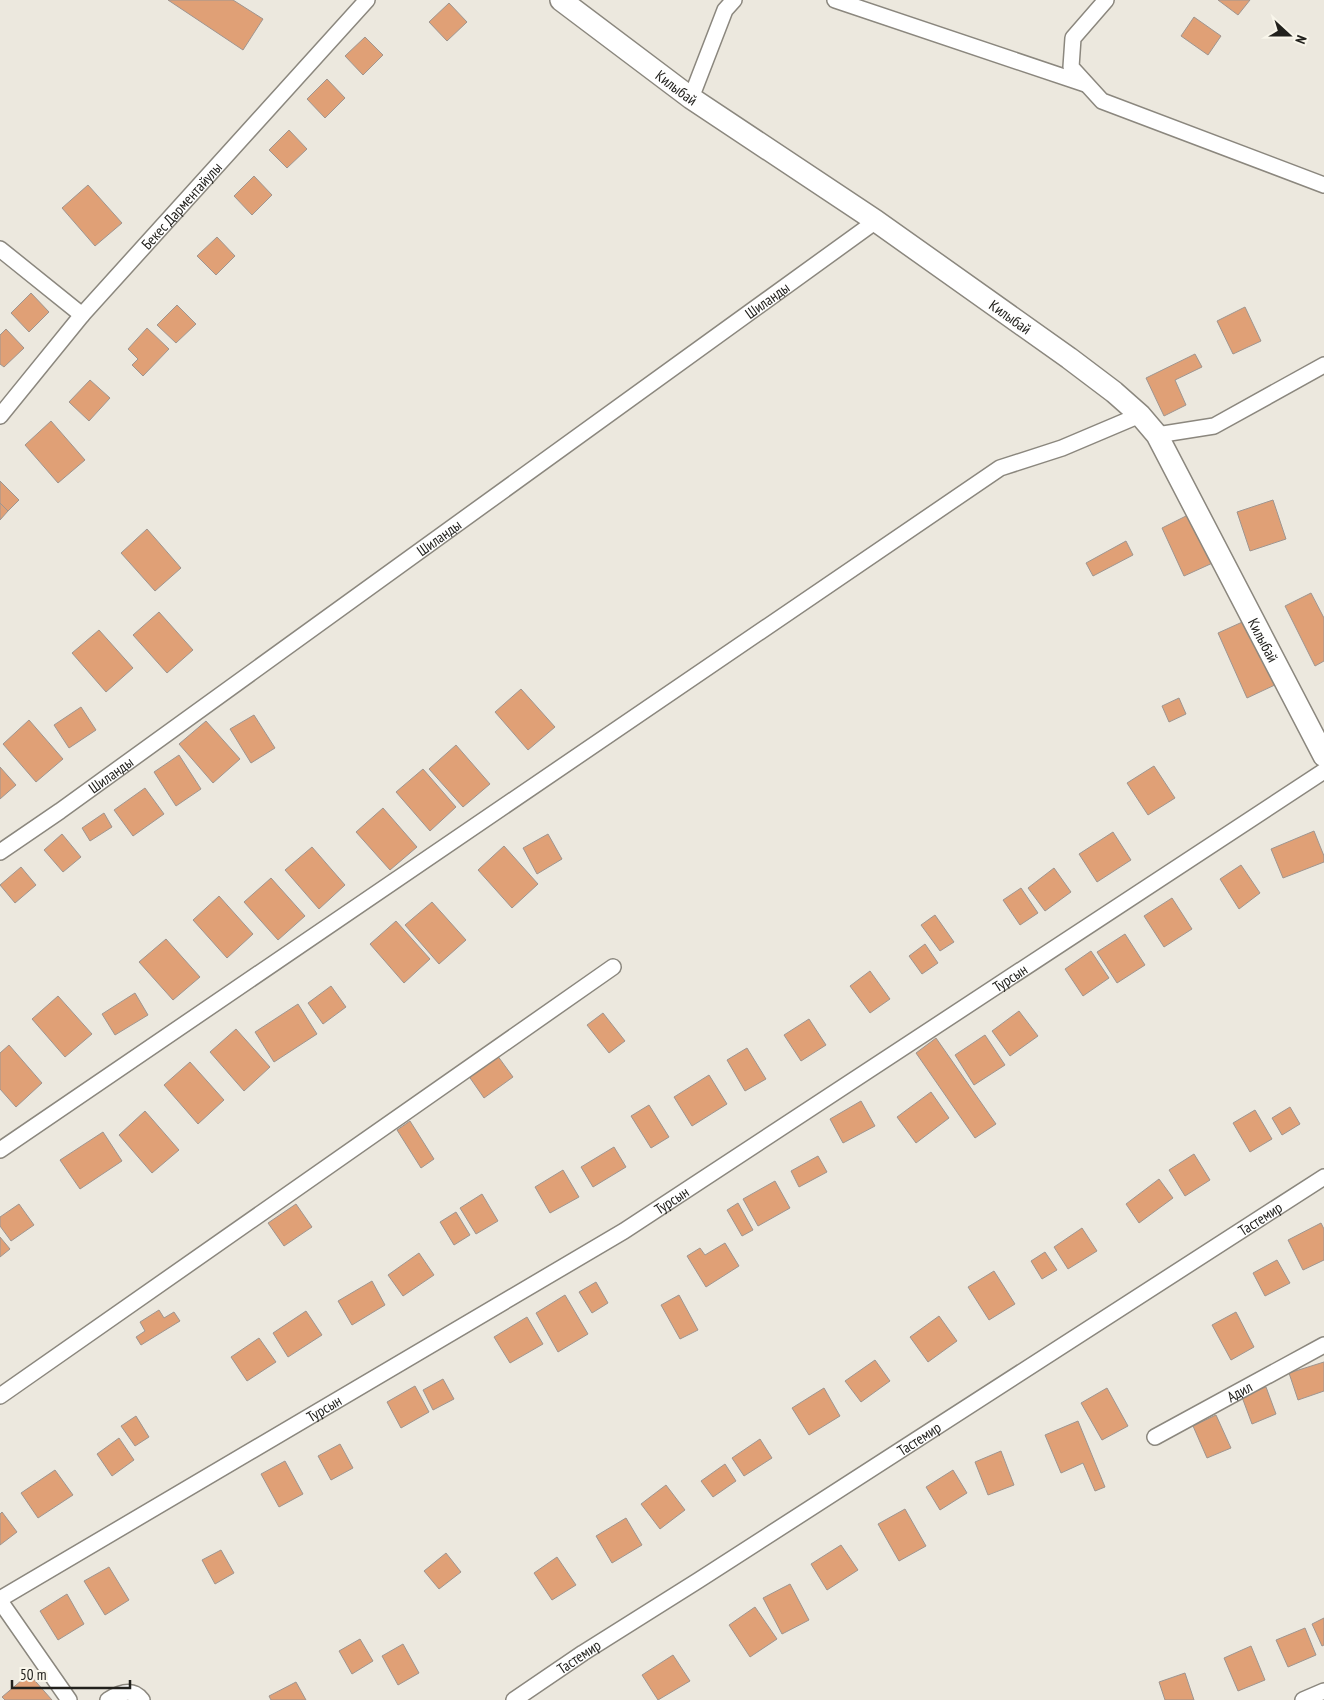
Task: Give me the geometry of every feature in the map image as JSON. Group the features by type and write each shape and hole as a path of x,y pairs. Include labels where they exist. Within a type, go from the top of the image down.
{"street":[{"name":"Бекес Дарментайулы","path":"0,416 82,315 367,0"},
{"name":"Килыбай","path":"561,0 691,98 876,221 1069,358 1114,392 1140,415 1157,435 1324,756"},
{"path":"691,98 725,10 734,0"},
{"path":"835,0 1086,84"},
{"path":"1106,0 1073,38 1071,67 1102,101 1324,185"},
{"name":"Шиланды","path":"0,852 68,805 876,221"},
{"path":"0,249 82,315"},
{"path":"1157,435 1214,426 1324,365"},
{"path":"0,1150 1000,468 1062,448 1140,415"},
{"name":"Турсын","path":"0,1600 624,1231 1324,771"},
{"path":"0,1396 614,966"},
{"name":"Тастемир","path":"514,1700 583,1653 1324,1176"},
{"name":"Адил","path":"1155,1437 1324,1345"},
{"path":"0,1600 69,1700"},
{"path":"1303,1700 1324,1691"},
{"path":"108,1700 119,1693 131,1693 142,1700"}],"building":[{"path":"168,0 233,0 263,19 243,50"},
{"path":"1218,0 1250,0 1238,15"},
{"path":"449,3 467,22 447,41 429,22"},
{"path":"1194,17 1221,36 1208,55 1181,36"},
{"path":"365,37 383,55 363,75 345,56"},
{"path":"327,79 345,98 325,118 307,99"},
{"path":"289,130 307,149 287,168 269,150"},
{"path":"254,176 272,195 252,215 234,196"},
{"path":"88,185 122,223 95,246 62,208"},
{"path":"217,237 235,256 216,275 197,256"},
{"path":"31,293 49,312 29,332 11,313"},
{"path":"177,305 196,324 176,343 157,325"},
{"path":"1245,307 1261,341 1233,354 1217,321"},
{"path":"147,328 169,349 143,376 132,365 138,359 128,349"},
{"path":"6,329 24,348 4,367 0,364 0,335"},
{"path":"1195,354 1202,367 1175,380 1186,405 1164,416 1146,378"},
{"path":"90,380 110,398 89,421 69,402"},
{"path":"51,421 85,460 58,483 25,445"},
{"path":"0,481 19,500 8,511 0,503"},
{"path":"1273,500 1286,539 1250,551 1237,512"},
{"path":"0,503 8,511 0,520"},
{"path":"1194,512 1217,561 1184,576 1162,528"},
{"path":"147,529 181,568 155,591 121,553"},
{"path":"1126,541 1133,555 1093,576 1086,563"},
{"path":"1311,593 1324,618 1324,661 1315,666 1285,606"},
{"path":"159,612 193,650 167,673 133,635"},
{"path":"1249,619 1277,684 1247,698 1218,633"},
{"path":"99,630 133,668 106,692 72,653"},
{"path":"521,689 555,727 528,750 495,712"},
{"path":"1179,698 1186,714 1169,722 1162,706"},
{"path":"81,707 96,730 69,748 54,725"},
{"path":"254,715 275,748 251,763 230,729"},
{"path":"29,720 63,759 36,782 3,744"},
{"path":"206,721 240,759 213,783 179,744"},
{"path":"456,745 490,784 463,807 429,769"},
{"path":"179,755 201,789 176,806 154,772"},
{"path":"1154,766 1175,798 1148,815 1127,783"},
{"path":"0,767 16,785 0,799"},
{"path":"423,769 456,807 430,831 396,792"},
{"path":"145,788 164,814 133,836 114,810"},
{"path":"383,808 417,847 390,870 356,832"},
{"path":"104,813 112,827 90,841 82,828"},
{"path":"1314,831 1324,856 1324,862 1283,878 1271,849"},
{"path":"1113,832 1131,860 1097,882 1079,854"},
{"path":"62,834 81,857 63,872 44,850"},
{"path":"548,834 562,859 537,874 523,848"},
{"path":"504,846 538,884 512,908 478,870"},
{"path":"312,847 345,885 319,909 285,870"},
{"path":"1241,865 1260,893 1239,909 1220,879"},
{"path":"21,867 36,885 15,903 0,885"},
{"path":"1054,868 1071,892 1045,911 1028,888"},
{"path":"271,878 305,916 278,940 244,902"},
{"path":"1021,888 1038,913 1020,925 1003,900"},
{"path":"219,896 253,934 227,958 193,920"},
{"path":"1172,898 1192,929 1164,947 1144,916"},
{"path":"432,902 466,940 439,964 405,925"},
{"path":"935,915 954,942 940,951 921,925"},
{"path":"396,921 430,959 404,983 370,944"},
{"path":"1125,934 1145,965 1117,983 1097,952"},
{"path":"166,939 200,977 173,1000 139,962"},
{"path":"925,944 938,963 922,974 909,956"},
{"path":"1091,951 1109,978 1083,996 1065,969"},
{"path":"870,971 890,999 870,1013 850,986"},
{"path":"331,986 346,1007 323,1024 308,1003"},
{"path":"135,993 148,1015 115,1035 102,1014"},
{"path":"58,996 92,1034 65,1057 32,1019"},
{"path":"298,1004 317,1034 274,1062 255,1032"},
{"path":"1019,1011 1038,1036 1010,1056 992,1031"},
{"path":"603,1013 625,1041 609,1053 587,1025"},
{"path":"809,1019 826,1045 801,1061 784,1035"},
{"path":"236,1029 270,1067 244,1091 210,1052"},
{"path":"985,1035 1005,1065 974,1085 955,1055"},
{"path":"936,1038 996,1124 975,1138 916,1053"},
{"path":"9,1045 42,1083 16,1107 0,1089 0,1053"},
{"path":"747,1048 766,1079 745,1091 727,1060"},
{"path":"497,1055 513,1077 484,1098 468,1075"},
{"path":"190,1062 224,1100 198,1124 164,1085"},
{"path":"709,1075 727,1104 692,1126 674,1097"},
{"path":"931,1092 949,1118 916,1143 897,1117"},
{"path":"861,1101 875,1126 843,1143 830,1119"},
{"path":"649,1105 669,1137 651,1148 631,1116"},
{"path":"1290,1107 1300,1124 1282,1135 1272,1118"},
{"path":"1255,1110 1272,1139 1250,1152 1233,1123"},
{"path":"145,1111 179,1150 152,1173 119,1135"},
{"path":"410,1121 434,1159 421,1168 397,1130"},
{"path":"103,1132 122,1161 80,1189 60,1160"},
{"path":"614,1147 626,1167 593,1187 581,1167"},
{"path":"1194,1154 1210,1180 1185,1196 1169,1170"},
{"path":"818,1156 827,1172 799,1187 791,1171"},
{"path":"563,1170 579,1197 550,1213 535,1187"},
{"path":"1159,1179 1173,1198 1139,1223 1126,1204"},
{"path":"775,1181 790,1208 758,1226 743,1199"},
{"path":"482,1194 498,1221 476,1234 460,1208"},
{"path":"738,1203 753,1230 742,1236 727,1210"},
{"path":"19,1204 34,1225 11,1241 0,1226 0,1217"},
{"path":"296,1204 312,1227 284,1246 268,1223"},
{"path":"456,1212 470,1235 454,1245 440,1222"},
{"path":"1321,1223 1324,1229 1324,1260 1303,1270 1288,1240"},
{"path":"1082,1228 1097,1251 1068,1269 1054,1247"},
{"path":"0,1237 10,1249 0,1257"},
{"path":"725,1243 739,1266 706,1287 687,1256 700,1248 705,1255"},
{"path":"1045,1252 1057,1270 1042,1279 1031,1261"},
{"path":"419,1253 434,1275 403,1296 388,1275"},
{"path":"1277,1260 1290,1283 1265,1296 1253,1273"},
{"path":"994,1271 1015,1304 989,1320 968,1287"},
{"path":"372,1281 385,1305 352,1325 338,1301"},
{"path":"596,1282 608,1303 592,1313 579,1292"},
{"path":"565,1295 588,1334 558,1352 536,1313"},
{"path":"679,1295 698,1330 680,1339 661,1305"},
{"path":"159,1310 164,1318 174,1312 180,1321 141,1345 136,1337 145,1331 140,1322"},
{"path":"306,1311 322,1335 288,1357 273,1333"},
{"path":"1236,1312 1254,1347 1231,1360 1212,1325"},
{"path":"939,1316 957,1341 928,1362 910,1337"},
{"path":"527,1317 543,1344 510,1363 494,1337"},
{"path":"259,1338 276,1362 247,1381 231,1357"},
{"path":"875,1360 890,1381 861,1402 845,1381"},
{"path":"1324,1362 1324,1391 1298,1400 1289,1373"},
{"path":"443,1379 454,1399 433,1410 423,1390"},
{"path":"415,1386 429,1412 401,1428 387,1402"},
{"path":"1266,1387 1276,1414 1252,1424 1242,1397"},
{"path":"824,1388 840,1416 809,1435 792,1408"},
{"path":"1107,1388 1128,1426 1102,1440 1081,1403"},
{"path":"1216,1415 1231,1448 1207,1458 1193,1426"},
{"path":"136,1416 149,1437 135,1446 121,1426"},
{"path":"1078,1421 1105,1487 1095,1491 1083,1463 1061,1473 1045,1435"},
{"path":"119,1438 134,1460 112,1476 97,1454"},
{"path":"760,1439 772,1458 744,1476 732,1458"},
{"path":"340,1444 353,1468 331,1480 318,1456"},
{"path":"1001,1451 1014,1485 988,1495 975,1462"},
{"path":"285,1461 303,1494 279,1507 261,1474"},
{"path":"725,1464 736,1481 713,1497 701,1481"},
{"path":"55,1470 73,1495 38,1518 21,1493"},
{"path":"953,1470 967,1493 940,1510 926,1487"},
{"path":"666,1485 685,1510 660,1529 641,1504"},
{"path":"905,1509 926,1546 899,1561 878,1524"},
{"path":"2,1512 17,1532 0,1545 0,1514"},
{"path":"626,1518 642,1545 612,1563 596,1536"},
{"path":"841,1545 858,1570 827,1590 811,1564"},
{"path":"221,1550 234,1573 215,1584 202,1560"},
{"path":"446,1553 461,1572 439,1589 424,1571"},
{"path":"557,1557 576,1585 552,1600 534,1573"},
{"path":"109,1567 129,1600 105,1615 84,1581"},
{"path":"790,1584 809,1620 782,1634 763,1598"},
{"path":"67,1594 84,1624 58,1640 40,1611"},
{"path":"755,1607 777,1639 750,1657 729,1625"},
{"path":"1324,1618 1324,1645 1322,1646 1312,1624"},
{"path":"1305,1628 1316,1655 1288,1667 1276,1640"},
{"path":"360,1639 373,1661 352,1674 339,1651"},
{"path":"403,1644 419,1673 398,1685 382,1656"},
{"path":"1251,1646 1265,1680 1238,1691 1224,1658"},
{"path":"673,1655 690,1681 658,1700 642,1675"},
{"path":"1185,1673 1194,1700 1165,1700 1159,1682"},
{"path":"29,1674 52,1700 5,1700 2,1697"},
{"path":"296,1682 306,1700 271,1700 269,1696"}]}
